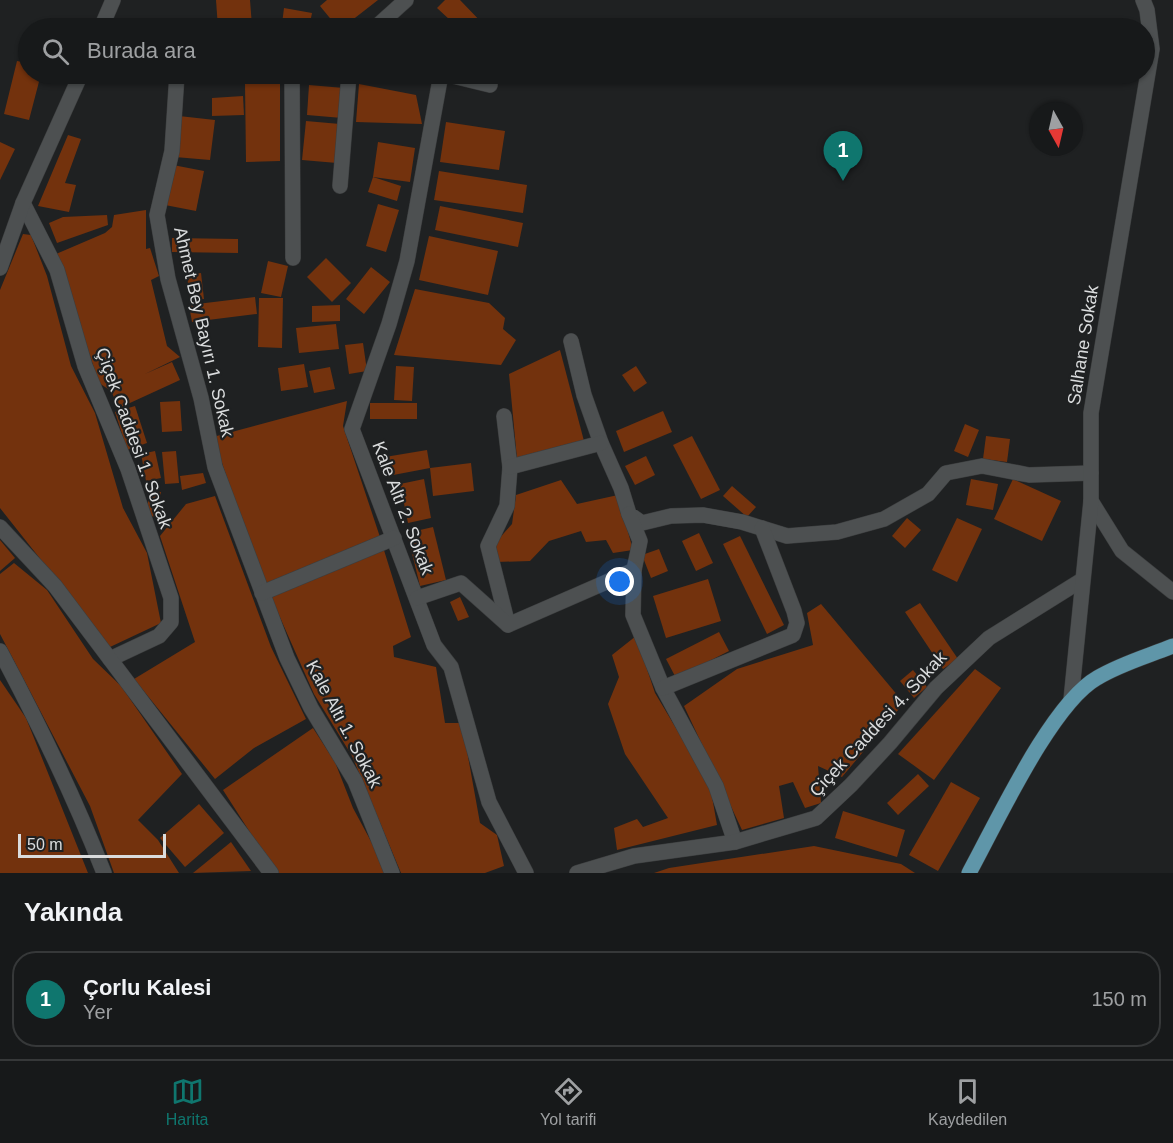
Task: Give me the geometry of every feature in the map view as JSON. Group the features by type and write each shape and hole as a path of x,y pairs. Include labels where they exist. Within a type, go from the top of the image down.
{"main road":[{"path":"969,873 1047,734 1071,700 1095,679 1173,646"}],"street":[{"path":"105,18 113,0"},
{"path":"386,18 406,0"},
{"name":"Salhane Sokak","path":"1143,0 1146,18"},
{"path":"0,268 23,203 77,84"},
{"name":"Ahmet Bey Bayırı 1. Sokak","path":"176,84 172,151 157,215 168,279 201,399 215,466 262,593"},
{"path":"292,84 293,258"},
{"path":"340,186 349,84"},
{"name":"Kale Altı 2. Sokak","path":"441,84 407,261 390,324 352,429 434,645 451,667 489,802 526,873"},
{"path":"482,84 490,86"},
{"name":"Salhane Sokak","path":"1071,700 1091,501 1093,402 1146,84"},
{"name":"Çiçek Caddesi 1. Sokak","path":"23,203 57,270 85,366 128,469 171,598 171,622 159,636 110,659"},
{"path":"571,341 584,395 601,443 621,488 639,541 634,570 633,615 663,688 716,786 735,842"},
{"path":"504,417 510,466 507,506 488,546 508,626"},
{"path":"510,466 601,443"},
{"path":"629,514 642,523 671,516 703,515 787,536 837,532 884,519 928,494 946,473 982,466 1029,475 1091,473"},
{"path":"1091,501 1122,551 1173,592"},
{"path":"0,527 55,586 270,873"},
{"path":"663,688 793,635 797,623 794,611 762,528"},
{"path":"262,593 394,538"},
{"path":"508,626 634,570"},
{"name":"Çiçek Caddesi 4. Sokak","path":"577,873 634,856 735,842 816,818 859,777 936,688 988,638 1082,580"},
{"path":"417,598 461,583 508,626"},
{"name":"Kale Altı 1. Sokak","path":"262,593 286,658 311,708 355,780 392,873"},
{"path":"0,651 61,771 104,873"}],"building":[{"path":"216,0 250,0 251,18 217,18"},
{"path":"327,0 378,0 355,18 330,18 320,6"},
{"path":"445,0 460,0 477,18 448,18 437,8"},
{"path":"284,8 312,13 311,18 283,18"},
{"path":"18,61 18,84 38,84 29,120 4,114"},
{"path":"245,84 280,84 280,161 246,162"},
{"path":"359,84 416,95 422,124 356,122"},
{"path":"309,85 344,88 342,118 307,115"},
{"path":"243,96 244,115 212,116 212,98"},
{"path":"179,116 215,120 210,160 175,157"},
{"path":"306,121 340,124 337,163 302,160"},
{"path":"446,122 505,131 499,170 440,162"},
{"path":"68,135 81,139 65,183 76,185 69,212 38,206"},
{"path":"0,142 15,149 0,180"},
{"path":"378,142 415,148 410,182 373,177"},
{"path":"173,165 204,171 196,211 165,205"},
{"path":"439,171 527,185 523,213 434,200"},
{"path":"373,177 401,186 397,201 368,192"},
{"path":"378,204 399,210 386,252 366,246"},
{"path":"440,206 523,223 518,247 435,230"},
{"path":"146,210 146,249 150,248 159,276 151,280 167,346 180,357 145,374 172,362 180,380 119,408 111,391 99,383 56,254 105,233 112,227 114,215"},
{"path":"107,215 108,225 57,243 49,223 63,217"},
{"path":"23,234 31,235 47,276 71,366 95,413 123,508 147,553 161,623 110,647 0,508 0,290"},
{"path":"429,236 498,251 488,295 419,280"},
{"path":"172,238 238,239 238,253 172,252"},
{"path":"326,258 351,283 332,302 307,277"},
{"path":"268,261 288,266 281,297 261,293"},
{"path":"371,267 390,282 364,314 346,299"},
{"path":"201,273 204,299 190,300 187,275"},
{"path":"415,289 489,303 505,318 503,329 516,340 501,365 394,355"},
{"path":"255,297 257,314 192,322 189,305"},
{"path":"259,298 283,298 282,348 258,347"},
{"path":"340,305 340,321 312,322 312,306"},
{"path":"336,324 339,349 299,353 296,328"},
{"path":"363,343 367,371 349,374 345,345"},
{"path":"560,350 584,441 517,459 509,374"},
{"path":"304,364 308,387 281,391 278,368"},
{"path":"396,366 414,367 412,401 394,400"},
{"path":"636,366 647,383 634,392 622,375"},
{"path":"330,367 335,389 314,393 309,371"},
{"path":"180,401 182,431 162,432 160,402"},
{"path":"347,401 343,426 380,537 264,585 213,437"},
{"path":"370,403 417,403 417,419 370,419"},
{"path":"135,406 147,443 127,450 115,412"},
{"path":"663,411 672,432 624,452 616,431"},
{"path":"965,424 979,430 968,457 954,451"},
{"path":"692,436 720,490 701,499 673,445"},
{"path":"986,436 1010,439 1007,462 983,459"},
{"path":"427,450 430,468 388,476 385,457"},
{"path":"155,451 161,478 146,481 141,454"},
{"path":"176,451 179,483 165,484 162,452"},
{"path":"646,456 655,475 635,485 625,466"},
{"path":"471,463 474,491 433,496 430,468"},
{"path":"203,473 206,483 182,490 180,476"},
{"path":"424,479 431,518 408,523 400,484"},
{"path":"971,479 998,484 993,510 966,505"},
{"path":"1013,479 1061,501 1042,541 994,519"},
{"path":"561,480 577,504 618,495 633,550 613,553 606,540 586,542 581,531 549,541 530,561 496,562 496,542 512,524 516,495"},
{"path":"732,486 756,507 747,517 723,496"},
{"path":"148,491 161,492 160,517 148,516"},
{"path":"215,496 271,647 306,719 254,748 215,779 134,679 195,642 160,536 186,504"},
{"path":"907,518 921,530 905,548 892,536"},
{"path":"957,518 982,529 957,582 932,570"},
{"path":"433,527 446,580 420,586 407,533"},
{"path":"699,533 713,563 696,571 682,541"},
{"path":"740,536 784,625 767,634 723,544"},
{"path":"0,540 15,558 0,571"},
{"path":"383,547 411,637 393,646 394,657 436,667 445,723 462,723 480,823 497,835 504,866 485,873 401,873 352,756 314,694 270,595"},
{"path":"659,549 668,571 651,578 642,555"},
{"path":"14,563 47,590 93,659 121,686 182,774 138,820 158,840 179,873 114,873 90,806 0,634 0,574"},
{"path":"708,579 721,621 666,638 653,596"},
{"path":"460,597 469,617 458,621 450,602"},
{"path":"920,603 958,659 943,669 905,612"},
{"path":"821,604 904,703 842,777 818,766 821,803 805,808 793,782 779,786 784,818 742,830 684,706 737,669 813,645 807,613"},
{"path":"719,632 729,651 676,678 666,659"},
{"path":"636,636 655,693 710,785 717,825 617,850 614,828 637,819 643,827 668,818 625,754 608,704 619,677 612,655"},
{"path":"975,669 1001,688 934,780 898,754"},
{"path":"913,670 927,687 914,698 900,681"},
{"path":"0,680 26,718 88,873 0,873"},
{"path":"313,728 335,762 353,808 380,858 384,873 276,873 223,790"},
{"path":"918,774 929,786 898,815 887,803"},
{"path":"951,782 980,798 938,871 909,855"},
{"path":"199,804 224,833 185,867 160,838"},
{"path":"843,811 905,830 897,857 835,838"},
{"path":"231,842 251,871 193,873"},
{"path":"814,846 901,864 915,873 654,873 669,868"}],"place":[{"name":"Çorlu Kalesi","path":"843,181"}]}
